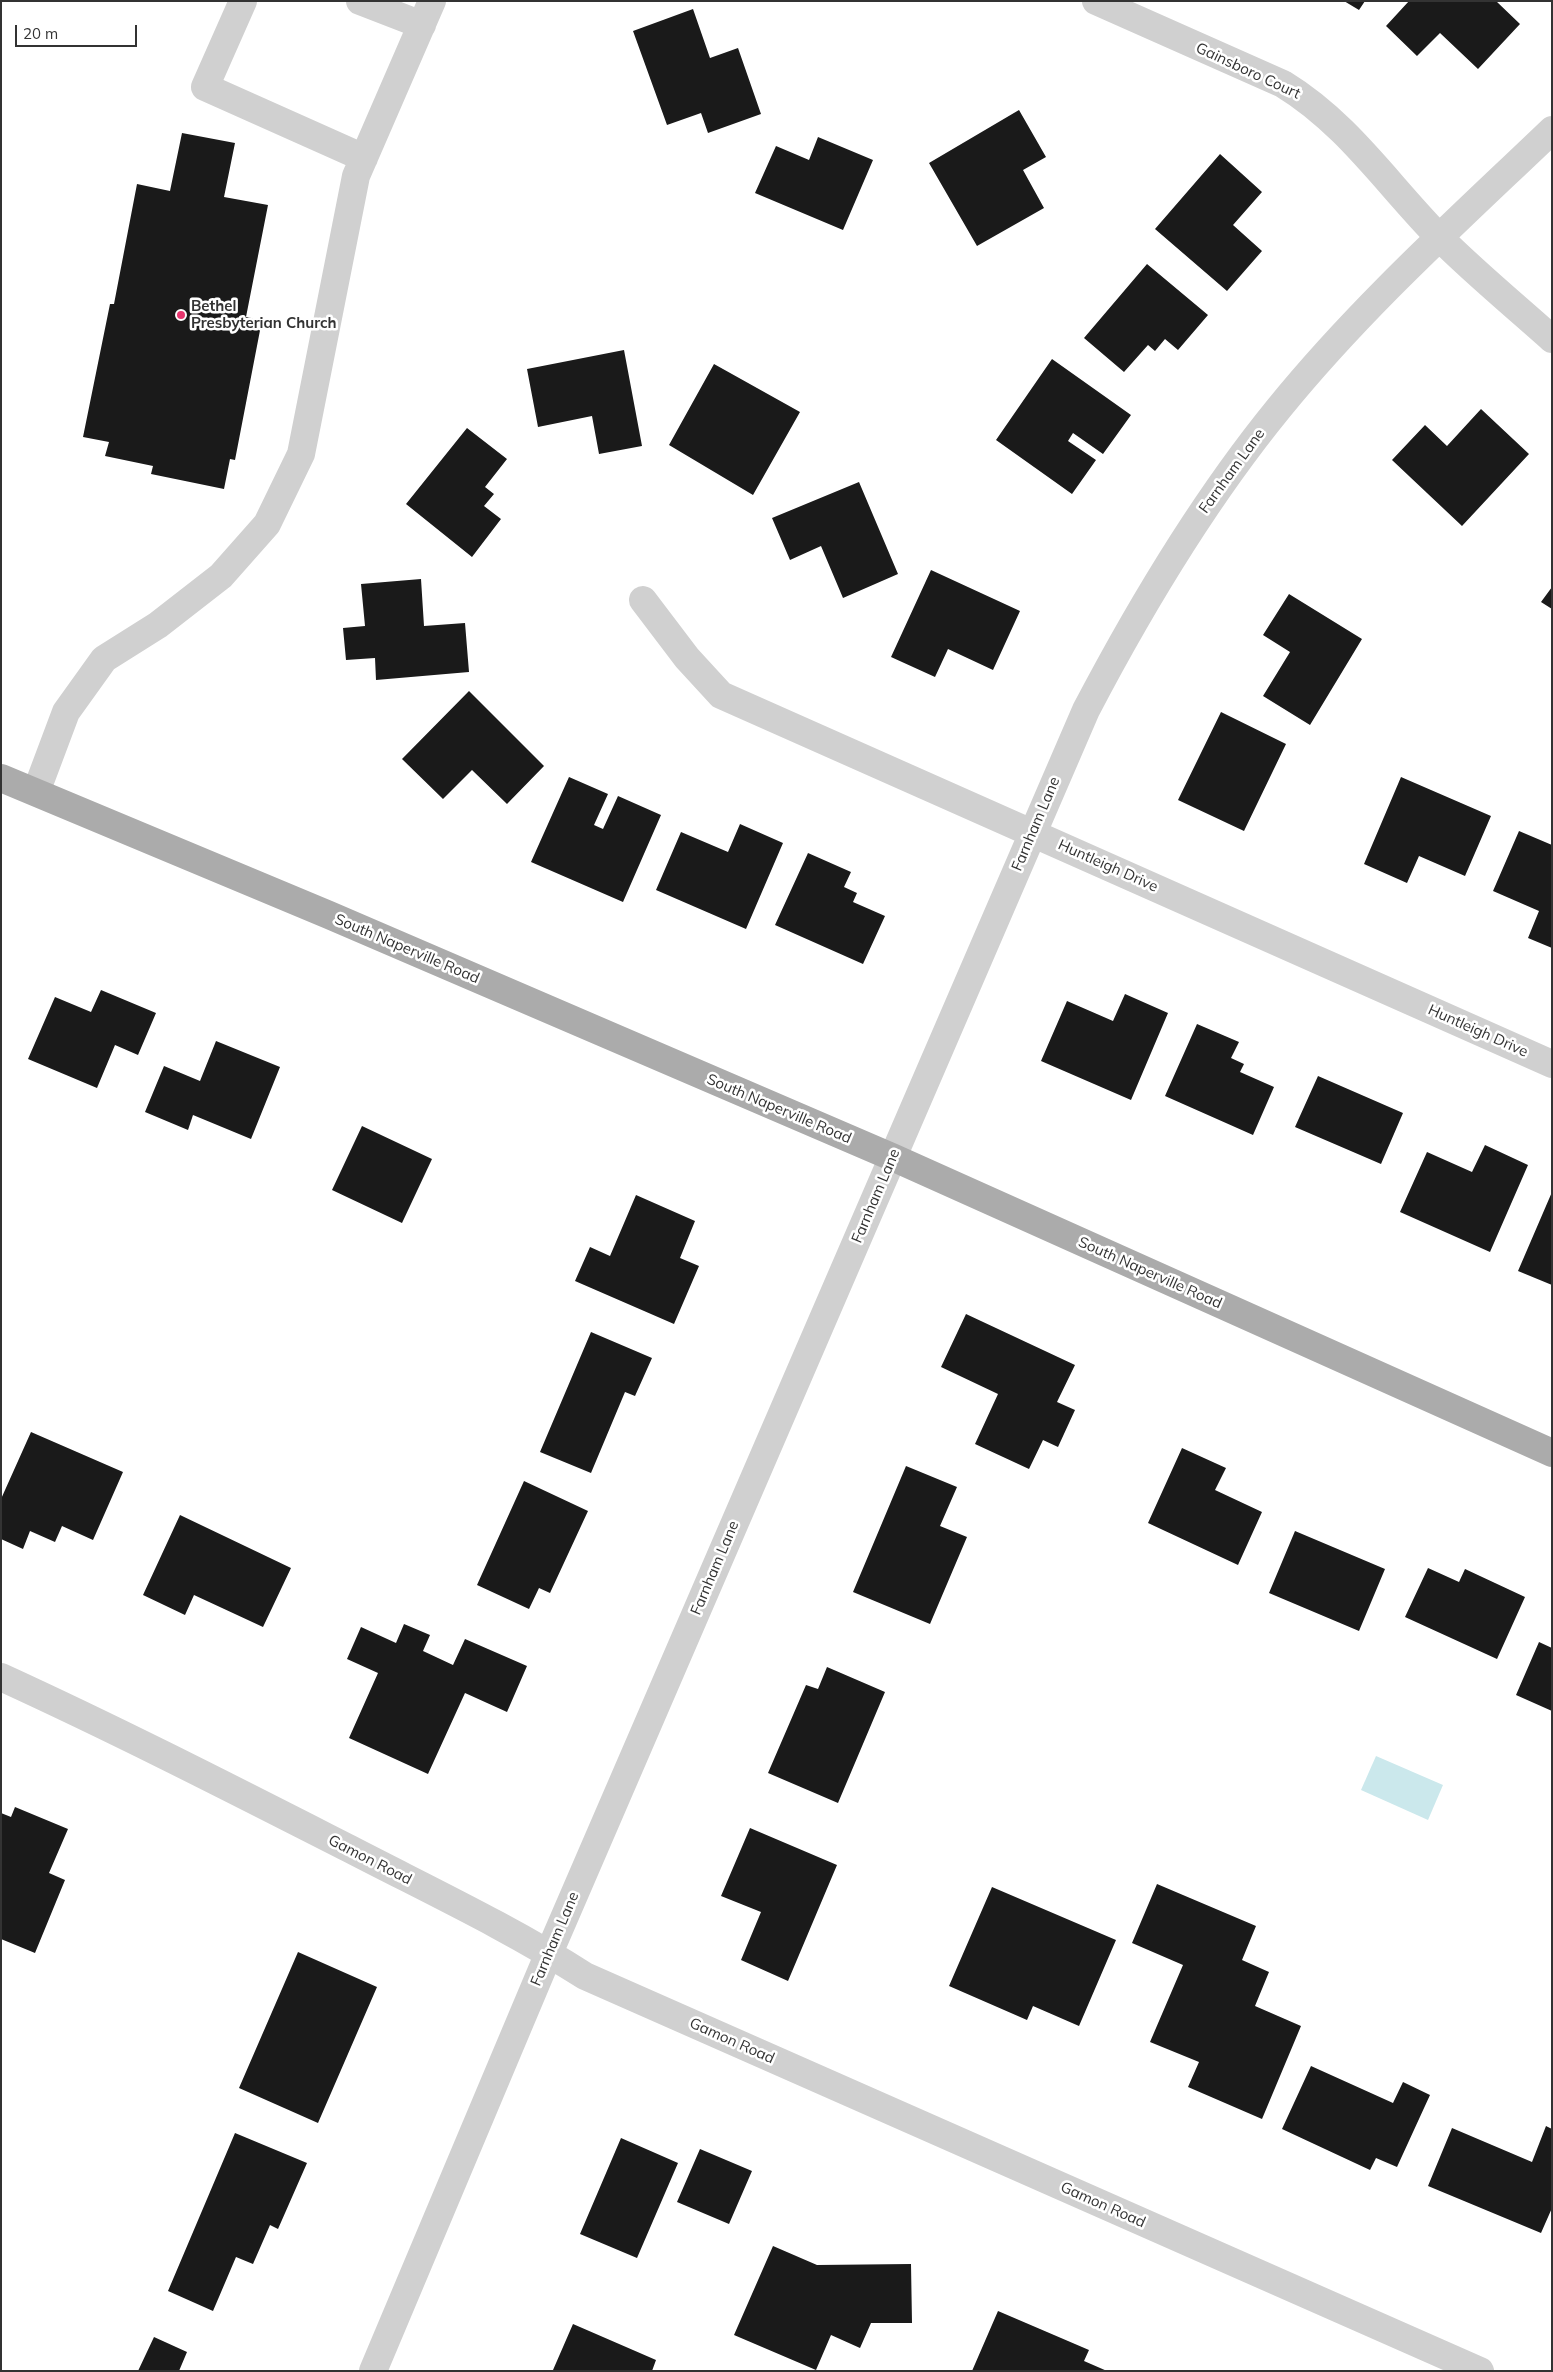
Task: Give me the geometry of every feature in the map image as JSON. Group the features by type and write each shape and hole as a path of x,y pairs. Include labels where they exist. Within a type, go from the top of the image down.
{"main road":[{"name":"South Naperville Road","path":"1,778 338,919 892,1157 1552,1452"}],"street":[{"path":"243,1 206,87 364,158"},
{"path":"36,792 66,712 104,659 158,625 221,576 267,524 301,454 356,176 427,13 360,1"},
{"name":"Gainsboro Court","path":"1096,1 1283,84 1307,99 1328,116 1363,150 1439,237 1552,339"},
{"name":"Farnham Lane","path":"373,2371 549,1953 1090,702 1125,636 1197,519 1278,409 1338,338 1439,237 1552,130"},
{"name":"Huntleigh Drive","path":"643,600 687,658 721,695 1552,1064"},
{"name":"Gamon Road","path":"1,1677 94,1719 549,1953 585,1976 1480,2371"}],"water":[{"path":"1376,1756 1443,1785 1428,1820 1361,1790"}],"building":[{"path":"1344,1 1365,1 1359,10"},
{"path":"1409,1 1496,1 1520,24 1478,69 1440,33 1417,56 1386,26"},
{"path":"693,9 710,58 738,48 761,114 708,133 701,113 667,125 633,31"},
{"path":"1019,110 1046,157 1023,170 1044,208 977,246 929,163"},
{"path":"182,133 235,143 224,197 268,205 246,317 262,320 235,460 230,459 224,489 151,474 153,466 105,456 109,442 83,437 110,304 114,304 137,184 170,191"},
{"path":"818,137 873,160 843,230 755,193 776,146 809,160"},
{"path":"1220,154 1262,192 1233,225 1262,251 1227,291 1155,229"},
{"path":"1147,264 1208,315 1178,350 1165,339 1155,351 1148,345 1124,372 1084,338"},
{"path":"624,350 642,446 599,454 592,416 538,427 527,369"},
{"path":"1052,359 1131,415 1103,454 1073,433 1068,441 1096,460 1072,494 996,440"},
{"path":"714,364 800,412 753,495 669,445"},
{"path":"1481,409 1529,454 1462,526 1392,460 1425,425 1447,446"},
{"path":"467,428 507,459 485,487 494,494 484,506 501,519 472,557 406,504"},
{"path":"859,482 898,574 843,598 821,546 790,560 772,518"},
{"path":"931,570 1020,611 993,670 948,649 935,677 891,657"},
{"path":"421,579 424,626 465,623 469,672 376,680 375,658 346,660 343,628 365,626 361,584"},
{"path":"1552,587 1552,609 1541,602"},
{"path":"1289,594 1362,639 1310,725 1263,696 1290,652 1263,635"},
{"path":"469,691 544,766 507,804 472,770 443,799 402,759"},
{"path":"1221,712 1286,744 1244,831 1178,800"},
{"path":"569,777 608,794 594,825 603,829 618,796 661,815 623,902 531,862"},
{"path":"1401,777 1491,816 1465,876 1419,856 1407,883 1364,864"},
{"path":"740,824 783,843 746,929 656,890 681,832 728,852"},
{"path":"1519,831 1552,845 1552,948 1528,938 1539,911 1493,891"},
{"path":"808,853 851,872 844,887 857,893 853,902 885,916 863,964 775,925"},
{"path":"101,990 156,1013 138,1055 115,1045 97,1088 28,1059 55,997 91,1012"},
{"path":"1125,994 1168,1013 1131,1100 1041,1061 1067,1001 1113,1021"},
{"path":"1197,1024 1239,1042 1231,1058 1244,1064 1240,1072 1274,1087 1253,1135 1165,1096"},
{"path":"216,1041 280,1067 251,1139 193,1115 188,1130 145,1112 164,1066 200,1081"},
{"path":"1318,1076 1403,1113 1381,1164 1295,1127"},
{"path":"362,1126 432,1159 402,1223 332,1190"},
{"path":"1485,1145 1528,1165 1490,1252 1400,1212 1427,1152 1472,1172"},
{"path":"1552,1192 1552,1285 1518,1271"},
{"path":"636,1195 695,1221 680,1258 699,1266 674,1324 575,1281 590,1247 610,1256"},
{"path":"966,1314 1075,1365 1057,1402 1075,1410 1058,1447 1043,1440 1029,1469 975,1444 998,1394 941,1367"},
{"path":"591,1332 652,1358 635,1396 625,1392 591,1473 540,1452"},
{"path":"31,1432 123,1472 93,1540 62,1526 55,1542 30,1531 23,1549 1,1539 1,1499"},
{"path":"1182,1448 1226,1468 1215,1490 1262,1512 1238,1565 1148,1523"},
{"path":"906,1466 957,1487 940,1526 967,1537 930,1624 853,1592"},
{"path":"524,1481 588,1511 550,1593 539,1588 529,1609 477,1585"},
{"path":"180,1515 291,1568 263,1627 194,1595 185,1615 143,1595"},
{"path":"1295,1531 1385,1569 1359,1631 1269,1593"},
{"path":"1428,1568 1459,1582 1465,1569 1525,1597 1497,1659 1405,1617"},
{"path":"404,1624 430,1635 423,1651 453,1665 465,1639 527,1666 507,1712 465,1693 428,1774 349,1738 378,1673 347,1659 361,1627 396,1643"},
{"path":"1539,1642 1552,1648 1552,1711 1516,1695"},
{"path":"827,1667 885,1692 838,1803 768,1773 806,1685 818,1689"},
{"path":"15,1807 68,1829 49,1873 65,1880 35,1953 1,1939 1,1813 11,1817"},
{"path":"750,1828 837,1865 788,1981 741,1960 761,1912 721,1896"},
{"path":"1157,1884 1256,1926 1242,1960 1269,1972 1255,2006 1301,2026 1262,2119 1188,2087 1199,2062 1150,2042 1183,1965 1132,1943"},
{"path":"992,1887 1116,1940 1079,2026 1033,2006 1027,2020 949,1986"},
{"path":"298,1952 377,1987 318,2123 239,2088"},
{"path":"1311,2066 1393,2103 1403,2082 1430,2095 1397,2167 1376,2158 1370,2170 1282,2129"},
{"path":"1546,2126 1552,2129 1552,2208 1541,2233 1428,2186 1452,2128 1532,2162"},
{"path":"235,2133 307,2163 278,2229 270,2225 253,2264 236,2257 213,2311 168,2291"},
{"path":"621,2138 678,2163 637,2258 580,2234"},
{"path":"700,2149 752,2171 729,2224 677,2202"},
{"path":"773,2246 817,2265 911,2264 912,2323 871,2323 860,2348 831,2335 816,2370 734,2335"},
{"path":"998,2311 1089,2350 1084,2361 1107,2371 972,2371"},
{"path":"573,2324 656,2360 652,2371 553,2370"},
{"path":"154,2337 187,2352 179,2371 138,2371"}],"place":[{"name":"Bethel Presbyterian Church","path":"181,315"}]}
